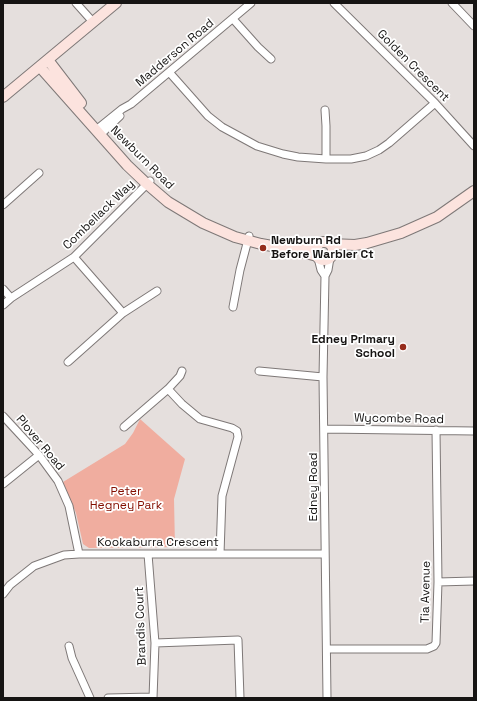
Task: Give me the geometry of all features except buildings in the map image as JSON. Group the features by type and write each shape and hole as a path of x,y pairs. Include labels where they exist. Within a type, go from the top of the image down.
{"street":[{"path":"76,3 93,22"},
{"path":"3,97 116,3"},
{"name":"Madderson Road","path":"100,130 122,109 131,104 251,3"},
{"name":"Golden Crescent","path":"334,3 435,103 474,146"},
{"path":"452,3 474,26"},
{"path":"233,19 258,48 271,59"},
{"name":"Newburn Road","path":"48,60 100,130"},
{"name":"Newburn Road","path":"40,67 148,182 171,198 195,213 249,239 318,257"},
{"path":"169,72 189,97 208,116 238,136 257,146 298,157 351,159 366,156 389,143 435,103"},
{"path":"324,110 326,126 326,159"},
{"path":"3,205 39,173"},
{"name":"Combellack Way","path":"3,305 11,298 74,257 148,182"},
{"path":"355,245 330,244 324,242 318,245 316,250 318,257 324,260 355,245 389,237 424,224 449,210 474,191"},
{"path":"233,307 240,270 249,239"},
{"name":"Newburn Road","path":"249,239 288,244 318,245"},
{"path":"330,244 333,250 331,257"},
{"path":"74,257 122,313"},
{"name":"Edney Road","path":"318,257 321,270 325,276"},
{"name":"Edney Road","path":"327,698 325,429 323,377 325,276 331,257"},
{"path":"3,289 11,298"},
{"path":"68,362 122,313 157,291"},
{"path":"124,427 168,389 180,376 182,371"},
{"path":"259,371 323,377"},
{"path":"168,389 182,404 200,419 232,428 237,431 238,437 222,496 220,554"},
{"name":"Plover Road","path":"3,416 39,455 58,481 69,506 79,554"},
{"name":"Wycombe Road","path":"325,429 474,430"},
{"name":"Tia Avenue","path":"327,650 427,649 434,646 436,643 438,582 436,430"},
{"path":"3,484 39,455"},
{"name":"Brandis Court","path":"148,554 155,643 152,697"},
{"name":"Kookaburra Crescent","path":"3,594 10,585 34,566 64,555 325,554"},
{"path":"438,582 474,581"},
{"path":"155,643 238,640 240,698"},
{"path":"69,646 72,658 90,698"},
{"path":"108,698 152,697"}],"green space":[{"name":"Peter Hegney Park","path":"140,419 185,459 174,499 175,547 89,548 83,544 76,513 63,482 125,444 133,433"}],"place":[{"name":"Newburn Rd Before Warbler Ct","path":"263,248"},
{"name":"Edney Primary School","path":"403,347"}]}
